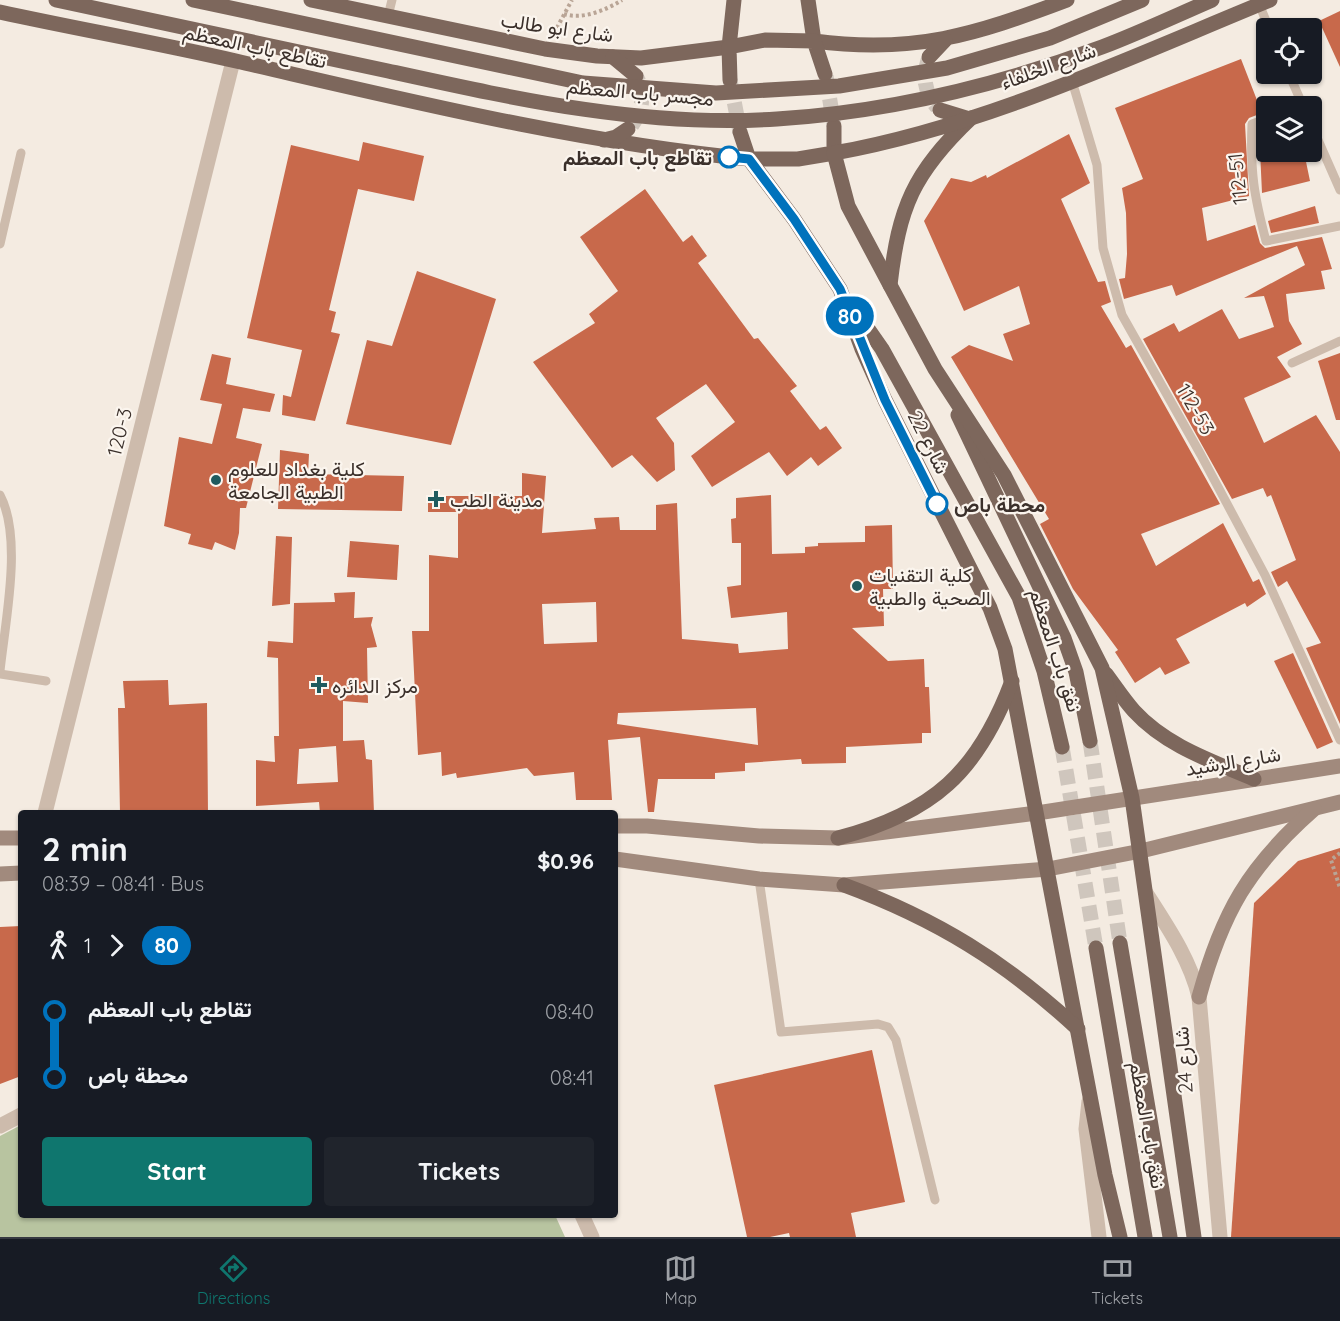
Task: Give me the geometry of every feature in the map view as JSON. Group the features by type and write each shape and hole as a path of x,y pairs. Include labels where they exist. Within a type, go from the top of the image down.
{"main road":[{"name":"مجسر باب المعظم","path":"56,0 563,107 664,118 746,120 779,119 877,107 962,90 1055,64 1106,46 1212,0"},
{"name":"مجسر باب المعظم","path":"193,0 583,83 716,93 839,86 947,68 1050,38 1142,0"},
{"name":"شارع ابو طالب","path":"311,0 544,50 612,57 641,58 772,39 814,41"},
{"path":"730,80 729,47 734,0"},
{"path":"808,0 814,41 825,74"},
{"path":"814,41 855,46 896,47 945,40 1011,21 1067,0"},
{"name":"شارع الخلفاء","path":"749,159 798,159 886,143 971,117 1072,81 1264,2"},
{"name":"تقاطع باب المعظم","path":"0,12 233,61 412,103 604,140 749,159"},
{"path":"928,57 945,40"},
{"path":"612,57 636,76"},
{"path":"940,110 957,117 971,117"},
{"path":"890,285 895,236 912,190 939,149 971,117"},
{"path":"834,126 834,153 848,206 935,369 1004,475 1102,668 1134,711 1154,729 1178,746 1254,779"},
{"path":"604,140 616,137 628,129"},
{"name":"شارع 22","path":"740,132 749,159 794,219 840,289 885,400 990,608 1005,649 1048,869"},
{"name":"نفق باب المعظم","path":"840,289 882,349 1019,597 1044,672 1062,747"},
{"name":"نفق باب المعظم","path":"935,369 1064,638 1076,672 1090,741"},
{"path":"1102,668 1132,798 1141,851"},
{"path":"838,838 878,827 906,814 948,785 982,746 998,719 1012,681"},
{"name":"شارع الرشيد","path":"618,826 647,826 759,836 838,838 1037,813 1340,766"},
{"path":"618,859 759,879 844,885 1048,869 1141,851 1340,802"},
{"path":"1199,997 1220,932 1240,891 1273,848 1316,808"},
{"path":"0,838 18,838"},
{"name":"شارع 24","path":"1141,851 1194,1237"},
{"path":"1048,869 1105,1175 1120,1237"},
{"path":"0,874 18,873"},
{"path":"844,885 930,920 970,943 1026,983 1078,1029"},
{"name":"نفق باب المعظم","path":"1120,943 1170,1237"},
{"name":"نفق باب المعظم","path":"1096,948 1145,1237"}],"street":[{"name":"120-3","path":"46,810 233,61"},
{"name":"شارع 24","path":"1146,893 1184,957 1194,978 1199,997 1220,1237"},
{"path":"1090,1095 1086,1129 1099,1237"},
{"path":"0,1126 18,1117"},
{"path":"583,1218 592,1237"}],"lane":[{"path":"388,16 392,0"},
{"path":"1264,2 1267,18"},
{"name":"112-53","path":"1072,81 1097,165 1103,248 1122,315 1202,455 1265,575 1340,740"},
{"name":"112-51","path":"1256,123 1252,124 1252,187 1266,241 1340,226"},
{"path":"1322,149 1340,190"},
{"path":"1,239 21,153"},
{"path":"1292,363 1340,341"},
{"path":"0,495 6,506 12,548 0,673 46,681"},
{"path":"759,879 781,1032 878,1024 888,1027 896,1040 935,1200"}],"path":[{"path":"544,50 572,0"},
{"path":"564,14 575,16 597,12 622,0"},
{"path":"1340,853 1331,860 1340,888"}],"green space":[{"path":"18,1127 18,1218 556,1218 565,1237 0,1237 0,1136"}],"building":[{"path":"1340,11 1340,67 1322,28 1322,20"},
{"path":"1241,59 1256,98 1256,115 1249,118 1245,124 1249,196 1202,208 1207,241 1255,225 1260,243 1265,248 1322,237 1332,269 1321,271 1325,289 1286,294 1289,321 1302,344 1277,357 1291,377 1244,398 1264,443 1316,415 1340,452 1340,724 1306,648 1321,643 1287,581 1278,587 1271,572 1296,560 1271,495 1267,497 1263,488 1232,499 1143,339 1174,323 1179,332 1222,309 1239,339 1274,327 1264,296 1244,298 1305,265 1297,246 1176,296 1172,285 1124,299 1119,279 1125,278 1127,254 1126,213 1122,188 1143,179 1115,108"},
{"path":"1069,134 1090,183 1061,199 1098,282 1105,281 1111,302 1101,306 1126,348 1131,345 1220,504 1141,534 1156,566 1223,523 1253,582 1259,579 1266,594 1247,607 1245,603 1176,639 1190,663 1165,675 1160,667 1135,683 1115,652 1118,650 1073,589 1040,524 1049,519 951,357 969,345 1013,361 1003,334 1030,324 1019,286 964,311 924,221 951,178 971,182 986,175 987,178"},
{"path":"363,142 424,156 414,201 358,189 329,310 336,312 331,332 340,334 315,421 282,415 283,395 291,397 302,350 247,338 291,145 359,161"},
{"path":"1261,162 1306,162 1310,181 1262,193"},
{"path":"645,189 683,242 692,235 707,256 698,263 754,339 758,338 797,386 790,391 820,430 826,426 842,448 818,466 811,457 787,476 769,452 712,487 691,456 735,422 706,384 656,418 674,443 675,470 657,482 632,455 612,468 533,362 595,323 589,314 618,291 580,237"},
{"path":"1315,206 1319,223 1271,233 1268,221"},
{"path":"417,271 496,299 451,445 346,424 367,340 392,346"},
{"path":"1340,353 1340,420 1336,420 1318,361"},
{"path":"212,354 231,358 226,384 275,394 270,412 243,408 236,438 262,444 246,508 240,508 239,533 235,550 215,542 212,550 188,544 191,534 164,526 179,437 212,444 222,404 200,400"},
{"path":"280,450 309,454 308,474 404,476 402,511 278,509"},
{"path":"522,473 546,476 542,533 596,529 594,518 619,517 620,530 656,530 656,505 677,503 682,639 738,644 739,653 788,649 787,612 731,618 727,587 741,585 741,543 732,543 731,519 736,518 736,498 771,495 772,554 805,553 805,547 818,546 818,543 865,542 865,526 892,525 893,589 883,589 884,626 852,628 888,661 924,659 925,687 929,687 931,733 922,733 922,743 846,747 846,763 802,764 801,759 745,763 745,771 715,773 715,779 658,779 654,812 648,812 640,737 608,740 612,800 576,800 574,772 534,776 527,768 457,778 456,773 442,776 441,752 418,755 412,631 429,631 429,555 458,558 458,512 428,512 428,496 522,496","holes":["596,602 597,642 544,644 542,604","756,708 758,745 617,724 618,713"]},
{"path":"276,536 292,537 290,604 272,606"},
{"path":"350,541 399,545 397,580 347,577"},
{"path":"355,592 354,618 373,617 371,625 377,647 367,648 368,703 343,701 343,741 364,740 366,759 372,760 374,810 320,810 319,802 256,806 256,760 275,762 274,736 279,736 278,658 267,657 268,641 293,643 294,603 335,602 334,593","holes":["336,746 338,782 297,784 299,749"]},
{"path":"1293,653 1333,742 1317,749 1274,661"},
{"path":"168,680 169,705 207,703 208,810 120,810 118,708 125,708 123,681"},
{"path":"1340,848 1340,1237 1231,1237 1254,903 1298,861"},
{"path":"18,926 18,1077 0,1084 0,927"},
{"path":"872,1050 905,1202 851,1213 856,1237 790,1237 789,1233 770,1237 747,1237 714,1085"}],"tunnel":[{"path":"928,60 925,73 926,85 937,107"},
{"path":"826,76 834,126"},
{"path":"632,125 639,114 642,102 637,78"},
{"path":"730,80 740,132"},
{"path":"1090,741 1120,943"},
{"path":"1062,747 1096,948"}],"bus line":[{"name":"80","path":"729,157 749,159 794,219 840,289 862,349 885,400 937,504"}],"place":[{"name":"تقاطع باب المعظم","path":"729,157"},
{"name":"كلية بغداد للعلوم الطبية الجامعة","path":"216,480"},
{"name":"مدينة الطب","path":"436,499"},
{"name":"محطة باص","path":"937,504"},
{"name":"كلية التقنيات الصحية والطبية","path":"857,586"},
{"name":"مركز الدائره","path":"319,685"}]}
